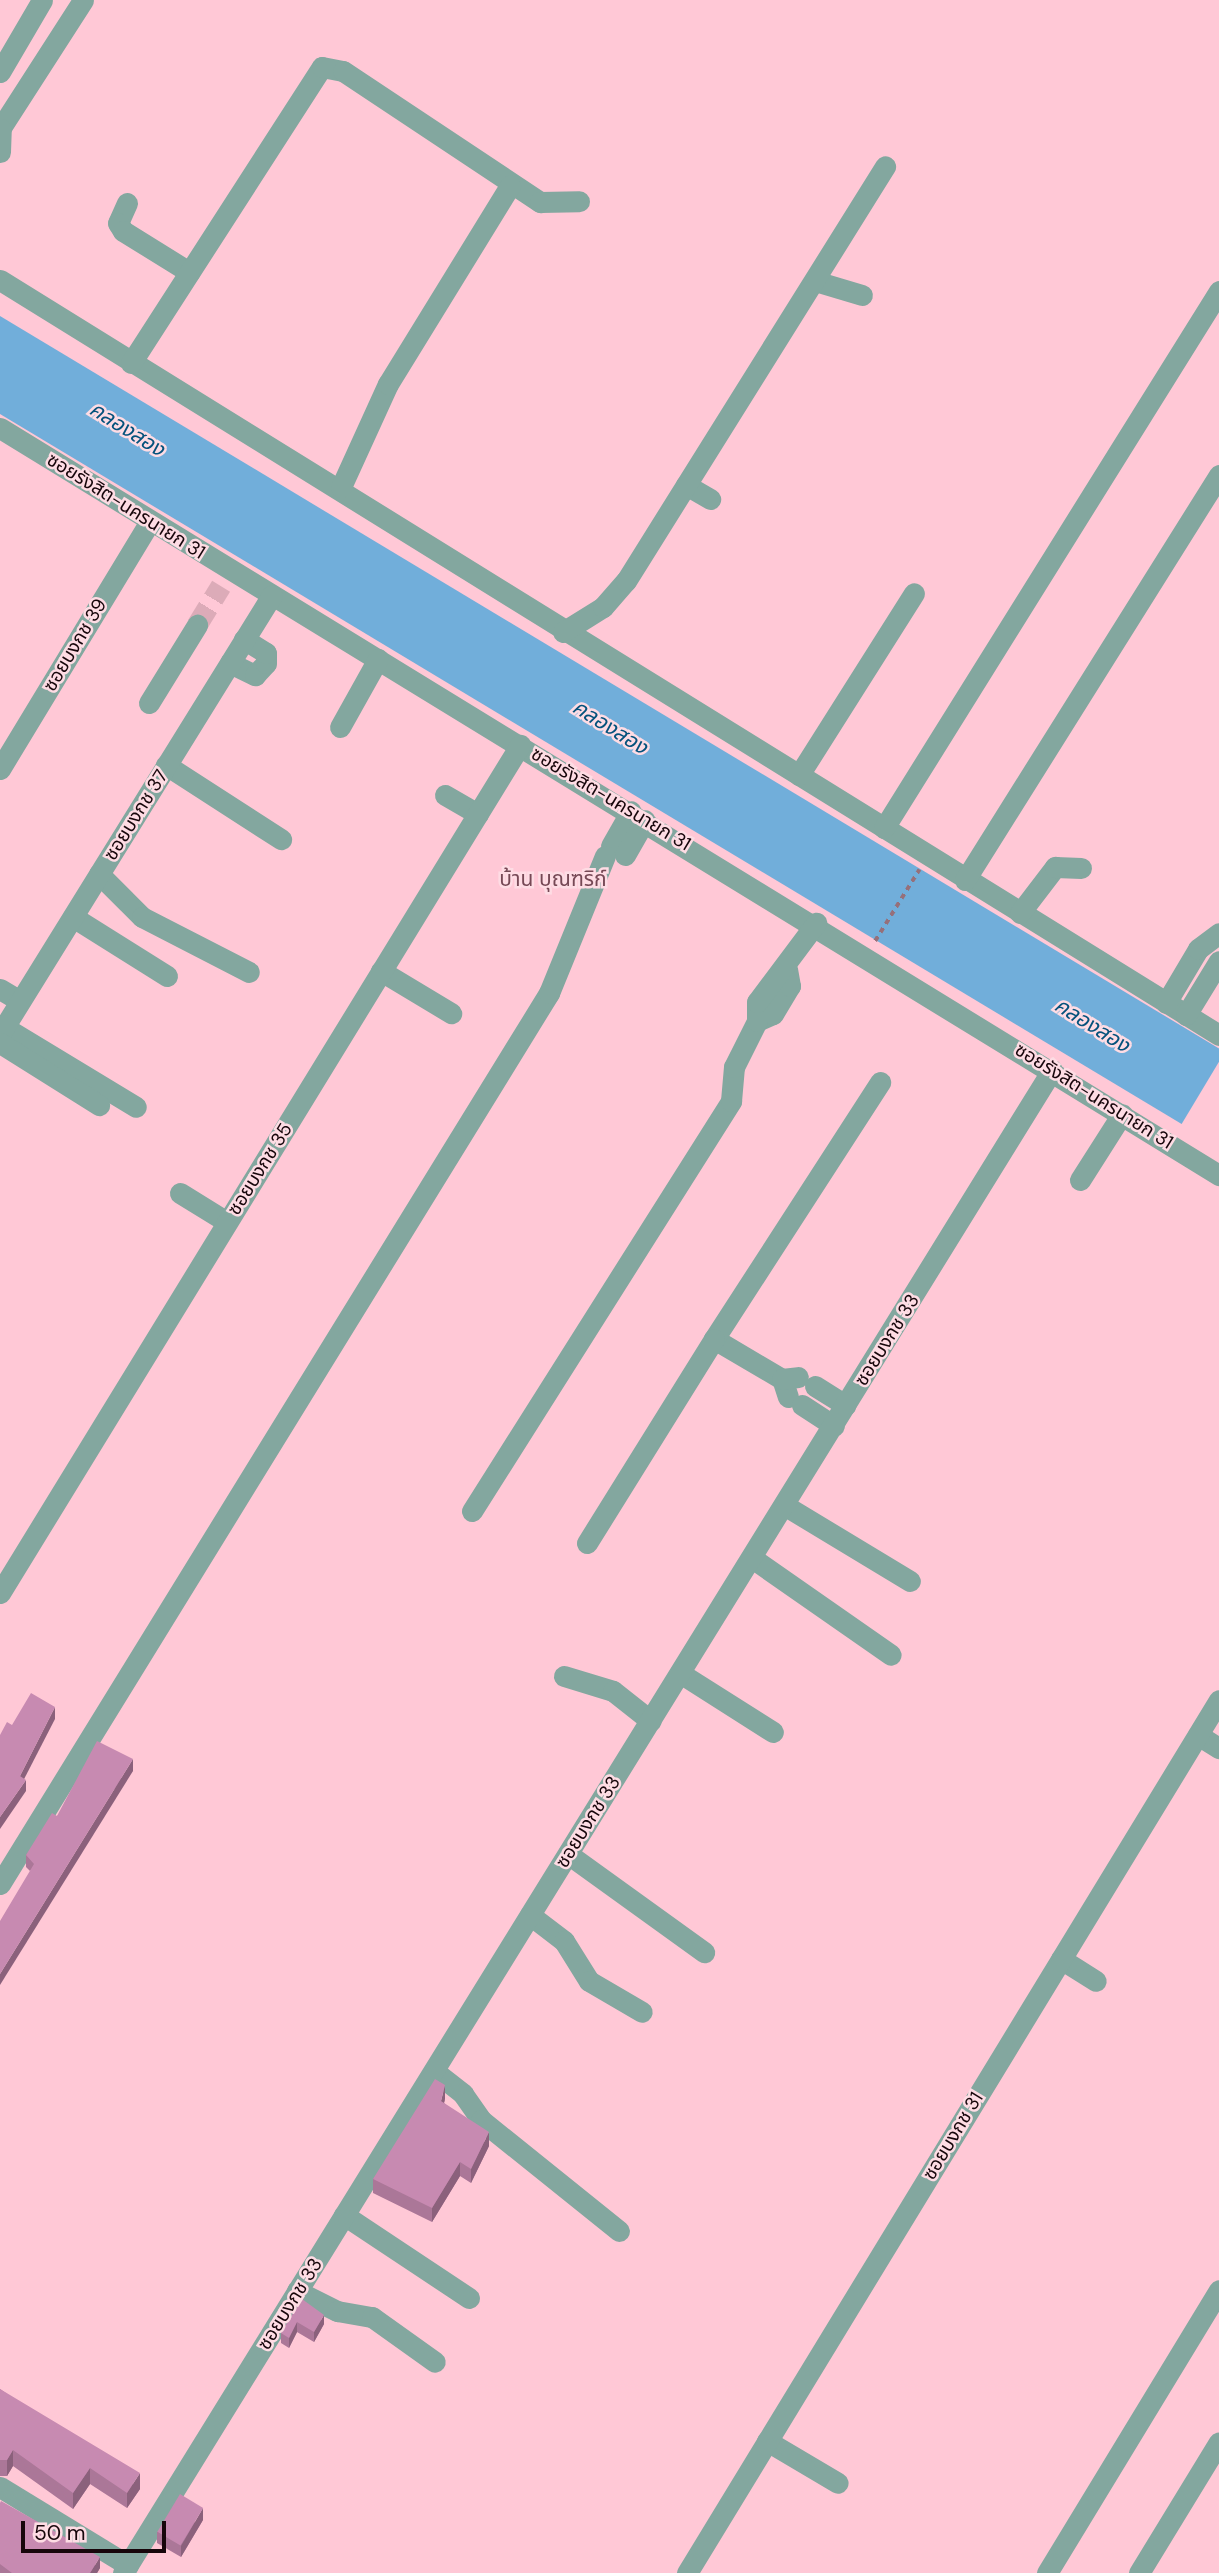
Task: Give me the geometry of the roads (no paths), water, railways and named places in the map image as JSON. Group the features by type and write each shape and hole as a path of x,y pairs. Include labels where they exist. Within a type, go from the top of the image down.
{"street":[{"path":"0,72 42,0"},
{"path":"0,152 1,129 83,0"},
{"path":"131,363 322,67 343,71 510,186 548,204 579,201"},
{"path":"564,632 615,595 885,166"},
{"path":"341,487 388,384 510,186"},
{"path":"127,203 118,223 123,231 189,272"},
{"path":"0,280 131,363 341,487 564,632 1219,1035"},
{"path":"815,281 862,295"},
{"path":"884,828 1219,291"},
{"name":"ซอยรังสิต-นครนายก 31","path":"0,428 150,521 226,579 272,595 816,923 1219,1175"},
{"path":"965,880 1219,475"},
{"path":"686,485 709,499"},
{"name":"ซอยบงกช 39","path":"0,769 150,521"},
{"path":"799,775 914,593"},
{"name":"ซอยบงกช 37","path":"1,1035 272,595"},
{"path":"149,703 197,625"},
{"path":"230,663 255,675 266,663 266,653 244,639"},
{"path":"340,727 378,659"},
{"name":"ซอยบงกช 35","path":"0,1593 520,745"},
{"path":"166,765 281,839"},
{"path":"445,794 478,814"},
{"path":"0,1884 549,993 612,859 638,815"},
{"path":"1020,913 1055,867 1081,868"},
{"path":"99,874 142,916 249,972"},
{"path":"73,917 167,976"},
{"path":"472,1511 730,1101 734,1067 757,1021 764,989 787,969 816,923"},
{"path":"1166,1003 1198,949 1219,933"},
{"path":"1219,933 1219,945"},
{"path":"1186,1015 1219,961"},
{"path":"381,971 452,1013"},
{"path":"0,989 20,1001"},
{"path":"1,1035 99,1105"},
{"path":"1,1035 136,1107"},
{"name":"ซอยบงกช 33","path":"125,2569 1052,1070"},
{"path":"587,1543 714,1339 880,1082"},
{"path":"1080,1180 1122,1114"},
{"path":"180,1193 227,1222"},
{"path":"714,1339 797,1389 846,1405"},
{"path":"797,1389 834,1426"},
{"path":"784,1505 910,1581"},
{"path":"752,1558 891,1655"},
{"path":"680,1673 773,1732"},
{"path":"564,1676 613,1690 651,1721"},
{"name":"ซอยบงกช 31","path":"687,2573 1219,1700"},
{"path":"1198,1735 1219,1748"},
{"path":"568,1854 704,1952"},
{"path":"530,1915 564,1941 589,1981 642,2012"},
{"path":"1061,1959 1096,1981"},
{"path":"434,2071 491,2129 619,2231"},
{"path":"344,2216 469,2298"},
{"path":"1047,2573 1219,2290"},
{"path":"297,2291 337,2311 372,2317 435,2361"},
{"path":"767,2441 838,2483"},
{"path":"1143,2572 1211,2473 1219,2442"},
{"path":"0,2487 125,2569"}],"water":[{"name":"คลองสอง","path":"0,316 1219,1048 1219,1062 1182,1124 0,414"}],"tunnel":[{"path":"197,625 221,586"}],"district":[{"name":"บ้าน บุณฑริก์","path":"553,879"}]}
